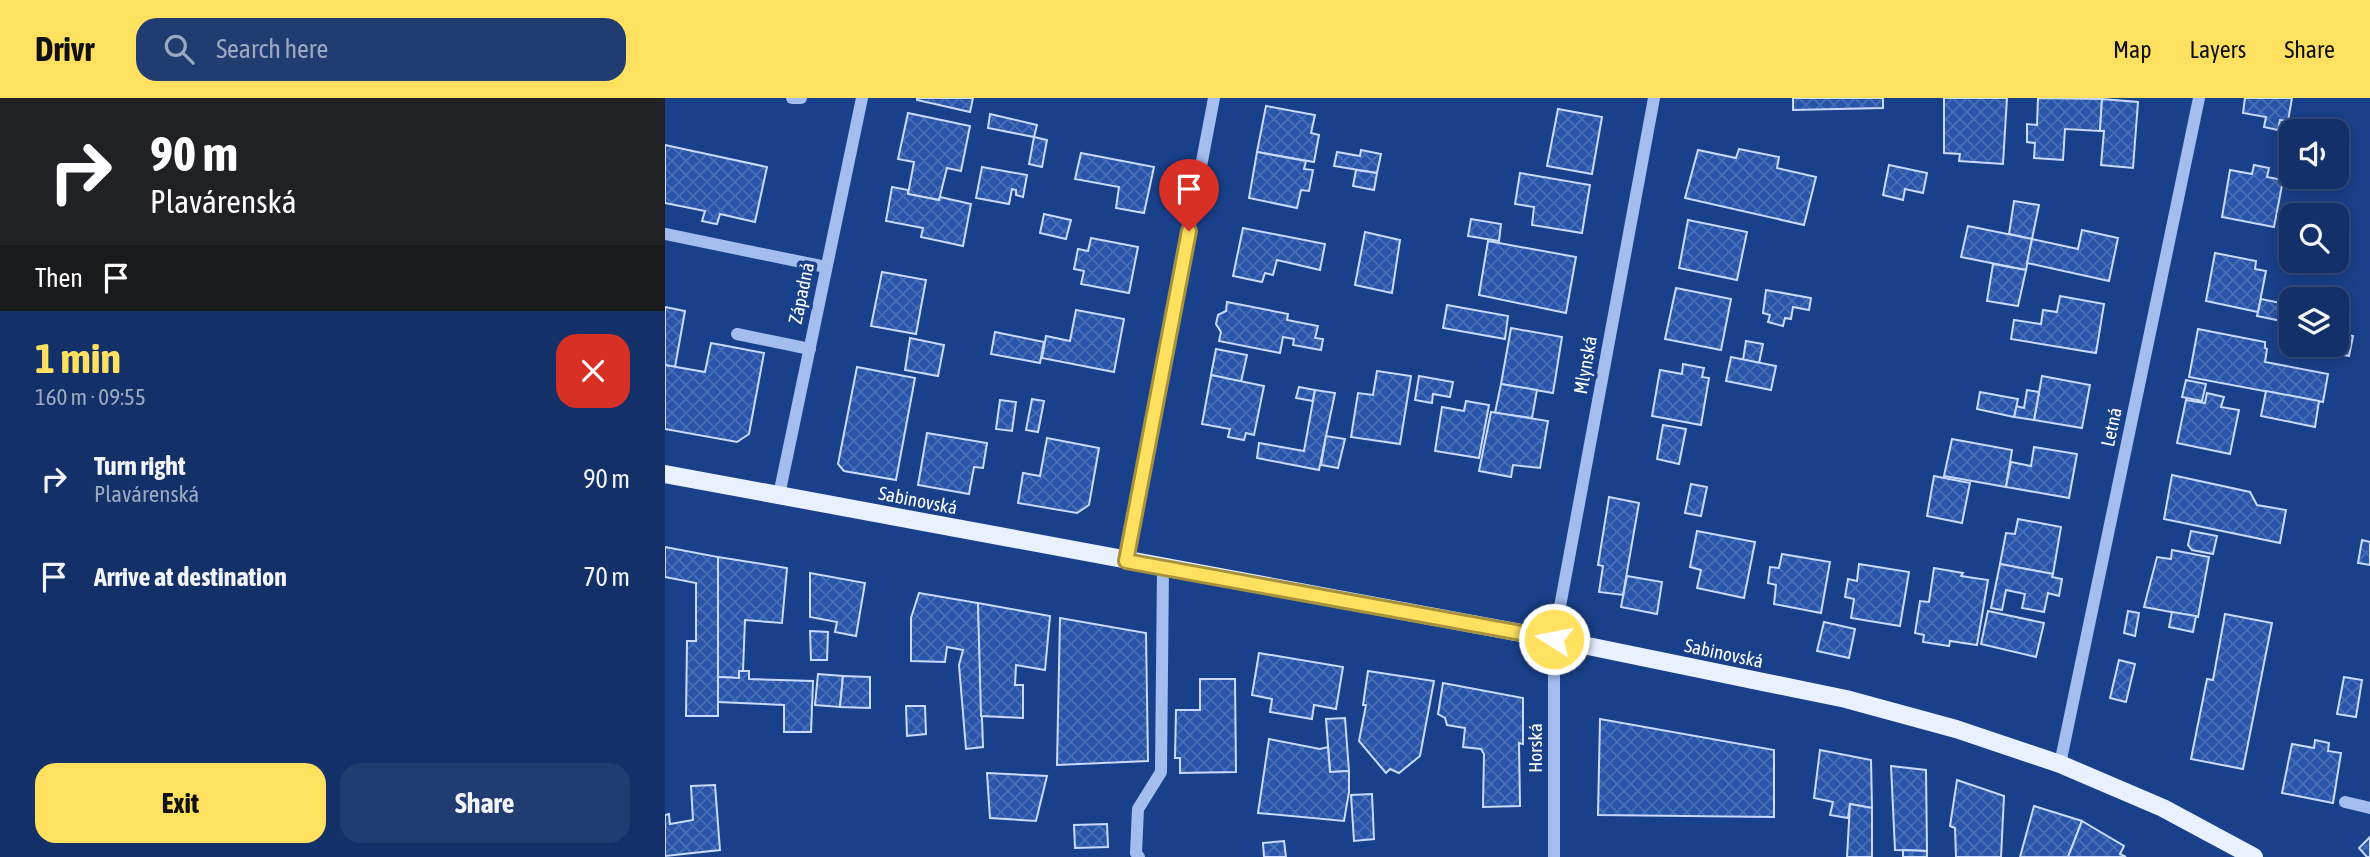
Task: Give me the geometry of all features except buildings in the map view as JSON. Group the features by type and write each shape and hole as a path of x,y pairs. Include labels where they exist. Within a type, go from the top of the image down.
{"main road":[{"name":"Sabinovská","path":"665,474 1554,639 1846,699 1956,729 2060,764 2163,808 2254,857"}],"street":[{"path":"792,98 801,98"},
{"name":"Západná","path":"779,495 858,98"},
{"path":"1126,561 1214,98"},
{"name":"Mlynská","path":"1554,639 1654,98"},
{"name":"Letná","path":"2060,764 2199,98"},
{"path":"665,234 826,267"},
{"path":"737,334 810,349"},
{"path":"1139,857 1136,853 1138,809 1161,772 1163,567"},
{"name":"Horská","path":"1554,639 1554,857"},
{"path":"2345,802 2370,808"}],"route":[{"path":"1189,231 1126,561 1554,639"}]}
